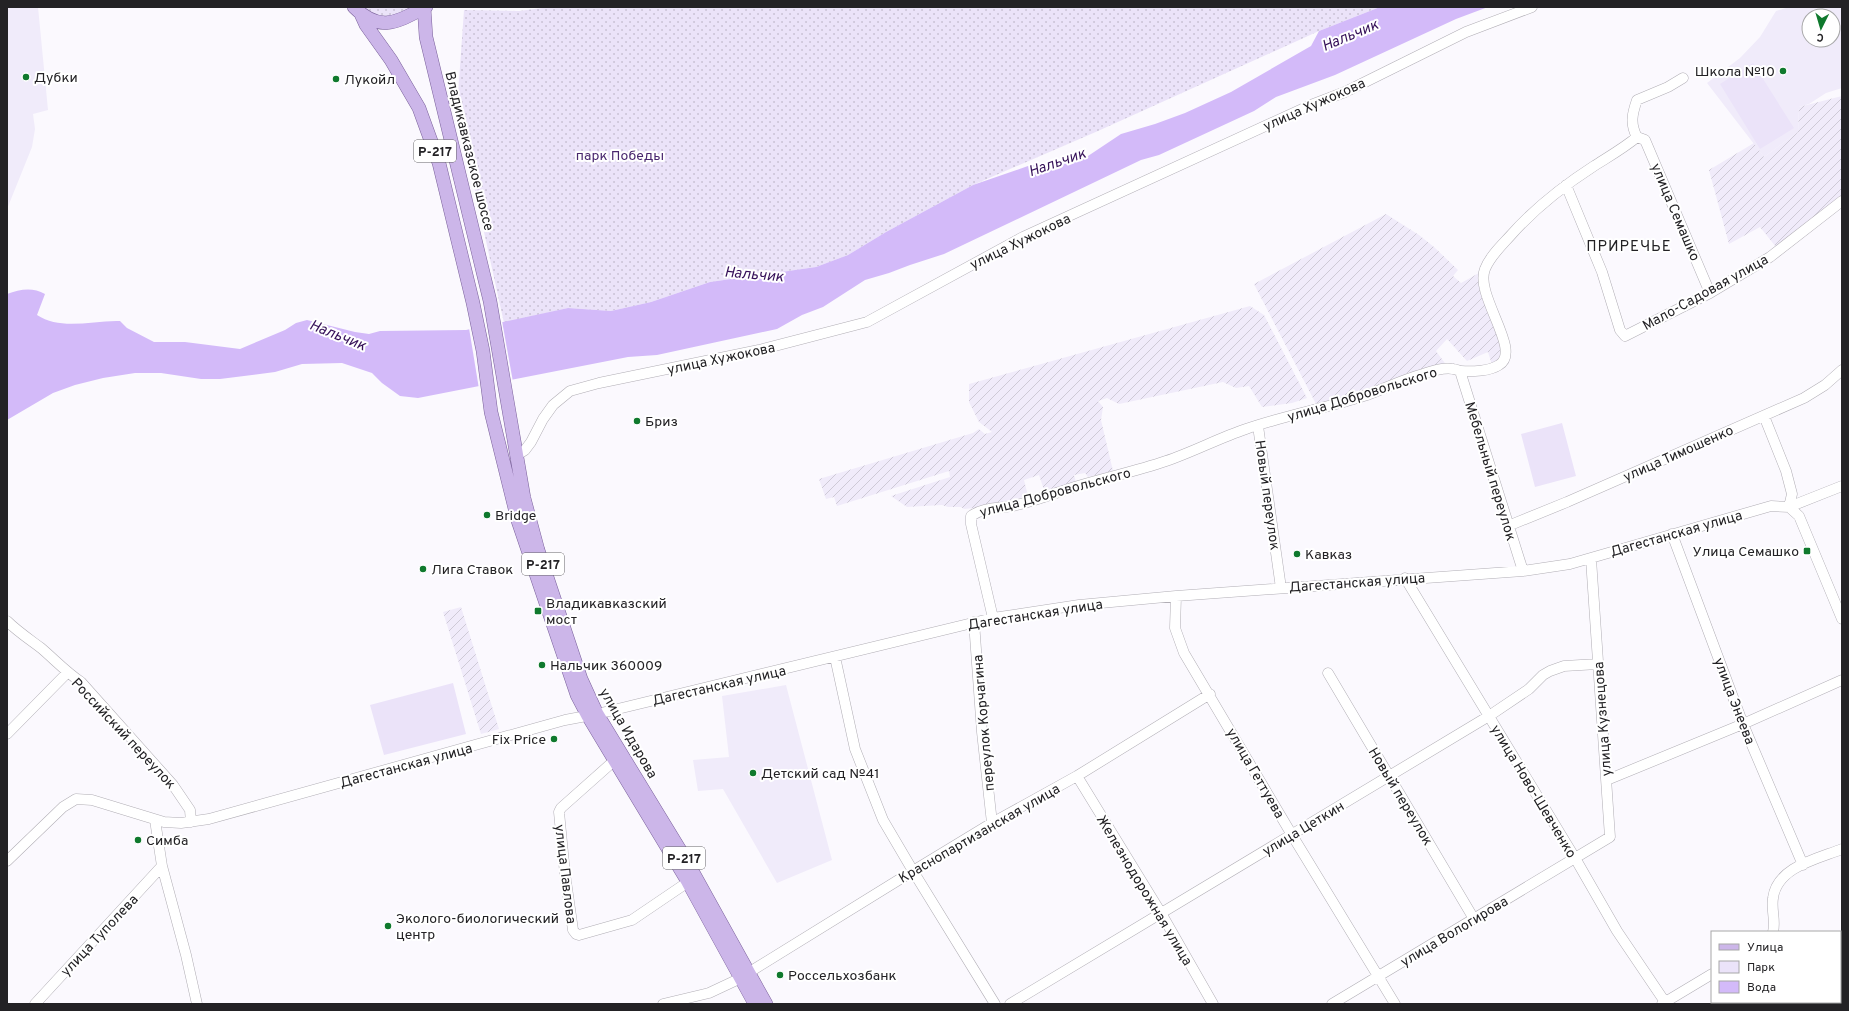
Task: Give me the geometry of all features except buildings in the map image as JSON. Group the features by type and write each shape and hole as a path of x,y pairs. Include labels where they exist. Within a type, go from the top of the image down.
{"main road":[{"name":"Р-217","path":"356,9 373,20 388,23 406,18 421,8"},
{"name":"Владикавказское шоссе","path":"421,8 427,43 490,301 508,408"},
{"name":"улица Идарова","path":"356,9 398,70 426,124 444,182 473,303 483,351 491,412 518,520 570,677 592,715 682,854 744,976 755,1004"},
{"name":"улица Идарова","path":"508,408 524,498 538,550 592,715 615,760 744,976 766,1004"}],"street":[{"name":"улица Хужокова","path":"517,455 525,450 531,442 543,419 553,405 570,391 599,383 759,350 867,322 1023,237 1311,105 1345,92 1466,32 1532,7"},
{"path":"1637,137 1632,129 1632,121 1637,100 1668,87 1683,78"},
{"name":"улица Добровольского","path":"993,618 971,524 971,516 985,509 1016,505 1167,461 1246,429 1365,395 1398,384 1404,379 1454,368 1460,371 1496,368 1506,360 1506,347 1489,305 1484,286 1483,274 1489,262 1522,223 1539,206 1637,137"},
{"name":"улица Семашко","path":"1637,137 1645,140 1710,293"},
{"name":"Мало-Садовая улица","path":"1566,186 1602,272 1620,330 1624,336 1710,293 1770,257 1842,201"},
{"name":"улица Тимошенко","path":"1508,526 1567,502 1804,398 1816,392 1842,370"},
{"name":"Мебельный переулок","path":"1460,371 1523,571"},
{"path":"1764,416 1786,471 1792,494 1789,507 1799,516 1842,619"},
{"name":"Новый переулок","path":"1258,426 1281,588"},
{"name":"Дагестанская улица","path":"7,861 63,806 76,799 92,800 155,820 177,823 209,819 565,720 592,715 993,618 1079,605 1405,578 1523,571 1570,564 1771,506 1782,505 1789,507 1842,486"},
{"name":"улица Энеева","path":"1672,534 1743,724 1802,865"},
{"name":"улица Кузнецова","path":"1575,858 1610,837 1591,559"},
{"name":"улица Ново-Шевченко","path":"1405,578 1575,858 1616,931 1663,1003"},
{"name":"улица Геттуева","path":"1176,596 1175,620 1178,640 1184,653 1210,694 1292,835 1395,1004"},
{"name":"Российский переулок","path":"7,621 67,673 80,682 173,785 190,810 191,822"},
{"name":"переулок Корчагина","path":"974,622 982,732 992,823"},
{"path":"7,636 16,630"},
{"path":"835,657 855,749 883,820 994,1004"},
{"name":"улица Цеткин","path":"1010,1004 1490,716 1529,690 1543,675 1564,666 1598,664"},
{"path":"7,734 67,673"},
{"name":"Новый переулок","path":"1328,673 1474,919"},
{"path":"1607,780 1743,724 1842,680"},
{"name":"Краснопартизанская улица","path":"664,1004 709,993 744,976 992,823 1076,776 1210,694"},
{"name":"улица Павлова","path":"615,760 561,808 559,812 565,874 573,930 579,935 632,920 688,882"},
{"name":"Железнодорожная улица","path":"1076,776 1161,913 1213,1004"},
{"path":"155,820 162,866 186,955 197,1004"},
{"path":"1773,931 1774,919 1772,904 1775,887 1784,876 1802,865 1842,849"},
{"name":"улица Вологирова","path":"1332,1004 1575,858"},
{"name":"улица Туполева","path":"35,1004 162,866"},
{"path":"1663,1003 1711,975"}],"shaded area":[{"name":"Дубки","path":"7,7 38,7 48,110 33,114 35,129 32,147 7,209"},
{"name":"Школа №10","path":"1789,7 1842,7 1842,88 1826,93 1809,104 1799,107 1798,132 1764,157 1707,83 1740,58 1760,37 1776,11"},
{"path":"1842,96 1842,197 1776,247 1760,227 1729,244 1709,170 1754,143 1764,157 1798,132 1799,107"},
{"path":"1386,214 1419,235 1434,247 1458,270 1453,276 1461,283 1479,273 1485,297 1503,345 1504,359 1492,365 1488,352 1467,361 1447,339 1436,351 1447,366 1407,373 1396,380 1316,404 1254,284"},
{"path":"1250,306 1264,315 1307,398 1292,403 1262,407 1249,386 1236,388 1223,382 1119,404 1107,398 1098,401 1103,407 1101,420 1113,471 1088,477 1085,473 1074,475 1076,482 1045,493 1039,475 1024,480 1028,496 984,507 964,509 961,507 948,507 942,505 907,507 891,496 950,477 949,471 837,506 834,497 826,499 819,479 973,433 979,429 985,434 992,432 979,422 969,402 969,384"},
{"path":"461,607 499,729 481,734 443,612"},
{"name":"Детский сад №41","path":"786,685 832,860 777,883 723,789 698,791 693,760 729,757 722,696"}],"green space":[{"path":"363,7 412,7 400,14 388,16 369,11"},
{"name":"парк Победы","path":"550,7 1380,7 1319,31 1098,131 973,185 886,232 848,255 816,267 710,282 651,302 611,311 568,308 504,323 457,109 464,10 519,11"},
{"path":"1753,63 1794,128 1760,149 1720,84"},
{"path":"1562,423 1576,476 1535,487 1521,434"},
{"path":"453,683 466,734 384,755 370,705"}],"water":[{"name":"Нальчик","path":"1380,7 1488,7 1456,19 1335,75 1276,97 1254,111 1159,155 1141,160 944,254 865,280 823,307 802,315 777,329 657,355 628,357 418,398 400,396 382,383 372,373 342,363 302,364 275,372 220,379 201,379 161,373 135,373 103,378 75,385 53,393 7,420 7,294 12,292 36,290 45,294 37,315 56,323 77,324 120,321 127,328 154,342 185,342 240,349 285,330 296,323 307,320 369,334 380,331 466,330 568,308 611,311 651,302 710,282 816,267 848,255 886,232 973,185 1028,166 1062,160 1085,158 1121,134 1185,113 1231,92 1311,46 1319,31"}],"pier":[{"path":"502,321 513,382 479,389 469,328"}],"place":[{"name":"Школа №10","path":"1783,71"},
{"name":"Дубки","path":"26,77"},
{"name":"Лукойл","path":"336,79"},
{"name":"Бриз","path":"637,421"},
{"name":"Bridge","path":"487,515"},
{"name":"Улица Семашко","path":"1807,551"},
{"name":"Кавказ","path":"1297,554"},
{"name":"Лига Ставок","path":"423,569"},
{"name":"Владикавказский мост","path":"538,611"},
{"name":"Нальчик 360009","path":"542,665"},
{"name":"Fix Price","path":"554,739"},
{"name":"Детский сад №41","path":"753,773"},
{"name":"Симба","path":"138,840"},
{"name":"Эколого-биологический центр","path":"388,926"},
{"name":"Россельхозбанк","path":"780,975"}],"district":[{"name":"ПРИРЕЧЬЕ","path":"1629,246"}]}
